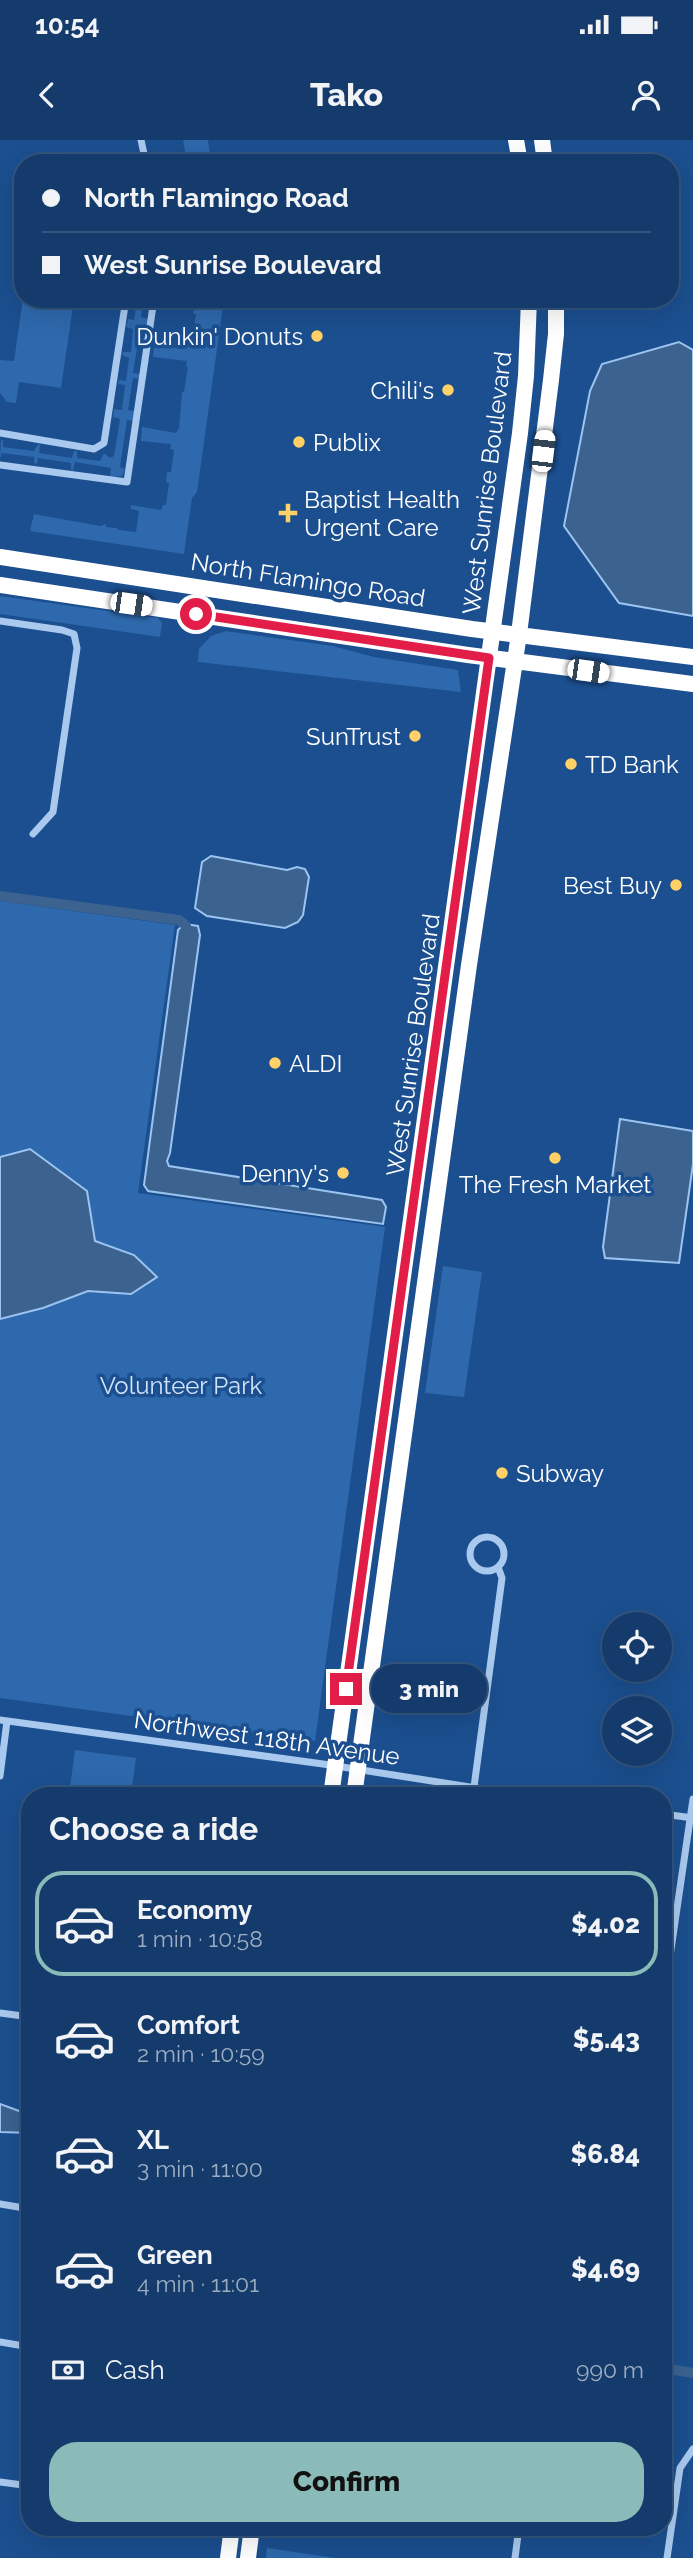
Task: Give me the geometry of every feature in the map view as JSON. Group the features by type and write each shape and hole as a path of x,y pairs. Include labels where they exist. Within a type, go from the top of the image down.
{"highway":[{"name":"West Sunrise Boulevard","path":"332,1787 525,387 529,308"},
{"name":"West Sunrise Boulevard","path":"355,1787 519,634 550,392 556,308"},
{"name":"North Flamingo Road","path":"0,557 492,631 693,657"},
{"name":"North Flamingo Road","path":"0,585 489,658 693,684"},
{"path":"228,2558 231,2536"},
{"path":"248,2558 251,2536"}],"street":[{"path":"0,433 94,449 104,443 125,308"},
{"path":"0,465 127,482 153,308"},
{"path":"0,621 74,634 77,648 53,812 33,834"},
{"path":"487,1537 498,1541 504,1551 502,1563 498,1567 489,1571 474,1565 470,1555 477,1541 487,1537"},
{"path":"470,1786 502,1578 498,1567"},
{"path":"0,1776 4,1721"},
{"name":"Northwest 118th Avenue","path":"4,1721 476,1787"},
{"path":"672,1946 693,1799"},
{"path":"672,1815 692,1818"},
{"path":"0,2013 21,2016"},
{"path":"0,2204 21,2208"},
{"path":"0,2342 21,2346"},
{"path":"672,2523 680,2468 693,2449"},
{"path":"0,2482 21,2485"},
{"path":"515,2558 518,2536"},
{"path":"667,2558 670,2536"}],"green space":[{"path":"183,140 208,140 210,154 185,154"},
{"path":"22,308 73,308 61,388 19,382 16,403 7,402 0,393 0,360 14,361"},
{"path":"136,308 142,308 141,317 148,319 147,326 140,325 138,336 146,338 145,342 138,342 133,373 140,374 139,379 133,378 128,410 134,411 133,421 127,420 120,467 125,469 122,476 110,477 111,468 75,462 73,471 71,463 38,458 37,464 34,463 34,457 2,453 0,459 1,440 3,447 34,451 38,444 39,453 72,458 74,451 77,451 77,458 100,461 104,453 110,458 114,456 120,419 113,417 114,409 122,410 125,385 118,384 119,380 126,381 129,358 122,355 123,352 131,352 133,329 126,327 128,319 134,320"},
{"path":"190,308 223,308 197,492 192,498 184,554 30,531 34,514 100,526 106,524 106,527 136,532 139,511 131,509 131,505 161,510 163,505 166,505 169,483 166,482 167,472 171,472 174,450 170,449 171,444 141,441 142,427 176,433 179,428 187,361 153,357 155,340 170,343 170,347 183,349 188,346 189,341 192,341 196,314 193,314 194,309"},
{"path":"0,596 158,618 162,623 160,637 0,614"},
{"path":"226,631 333,646 374,657 458,670 461,692 198,662 199,649 211,636"},
{"name":"Volunteer Park","path":"0,901 175,925 138,1193 385,1227 315,1741 0,1698"},
{"path":"443,1266 482,1272 464,1397 425,1393"},
{"path":"75,1750 136,1758 132,1787 70,1787"},
{"path":"267,2548 335,2558 266,2558"}],"shaded area":[{"path":"679,342 693,350 693,616 619,603 564,526 590,391 602,364"},
{"path":"211,856 287,870 297,867 305,869 309,877 303,915 298,922 285,928 207,916 195,908 202,862"},
{"path":"184,924 198,926 200,935 167,1161 169,1166 382,1200 386,1207 383,1224 148,1191 144,1185 178,930"},
{"path":"620,1119 693,1131 693,1164 679,1263 605,1258 603,1247"},
{"path":"30,1149 87,1191 95,1241 134,1255 157,1277 131,1294 88,1291 43,1308 0,1319 0,1157"},
{"path":"0,2104 21,2112 21,2133 0,2132"}],"waterway":[{"path":"0,896 179,920 186,926 188,936"},
{"path":"672,2370 693,2373"}],"place":[{"name":"Dunkin' Donuts","path":"317,336"},
{"name":"Chili's","path":"448,390"},
{"name":"Publix","path":"299,442"},
{"name":"Baptist Health Urgent Care","path":"288,513"},
{"name":"SunTrust","path":"415,736"},
{"name":"TD Bank","path":"571,764"},
{"name":"Best Buy","path":"676,885"},
{"name":"ALDI","path":"275,1063"},
{"name":"The Fresh Market","path":"555,1158"},
{"name":"Denny's","path":"343,1173"},
{"name":"Subway","path":"502,1473"}],"route":[{"path":"196,614 489,658 346,1689"}]}
